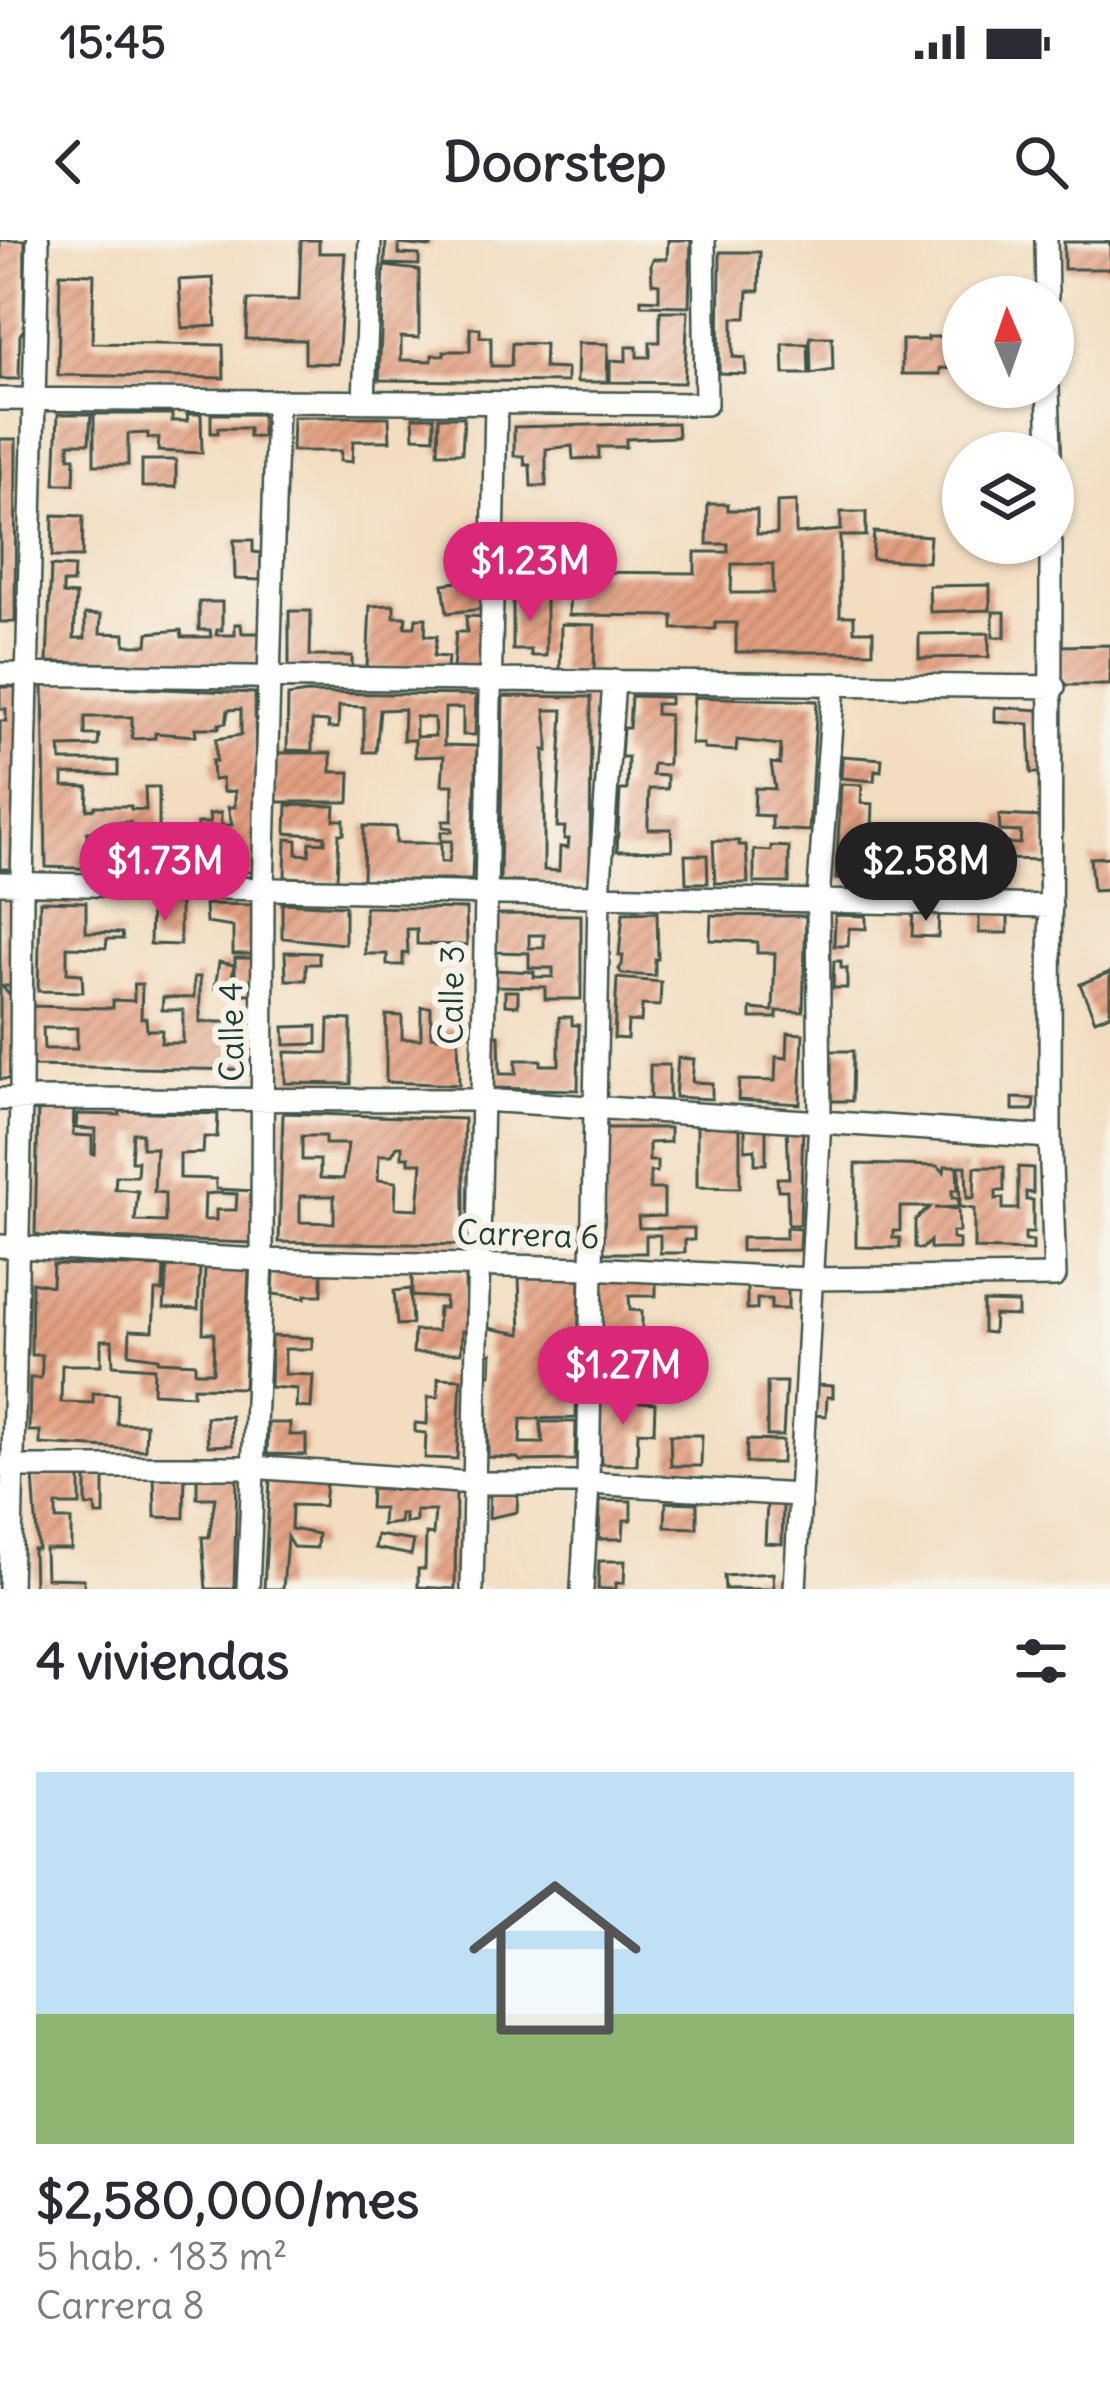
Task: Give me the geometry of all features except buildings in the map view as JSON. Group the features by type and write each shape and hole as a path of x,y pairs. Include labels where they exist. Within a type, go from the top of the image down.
{"street":[{"path":"10,1589 11,883 27,674 38,240"},
{"path":"364,402 370,240"},
{"path":"0,400 706,404 704,240"},
{"path":"1046,240 1047,276"},
{"name":"Calle 4","path":"248,1589 262,1260 263,889 277,401"},
{"name":"Calle 3","path":"472,1589 496,403"},
{"path":"11,1098 482,1100 1050,1137 1051,564"},
{"path":"0,674 1054,687"},
{"path":"582,1589 599,896 614,682"},
{"path":"795,1589 820,1119 818,901 835,684"},
{"path":"11,883 1051,906"},
{"name":"Carrera 6","path":"9,1247 812,1279 1055,1276 1050,1137"},
{"path":"7,1467 250,1467 474,1483 588,1483 800,1495"}]}
